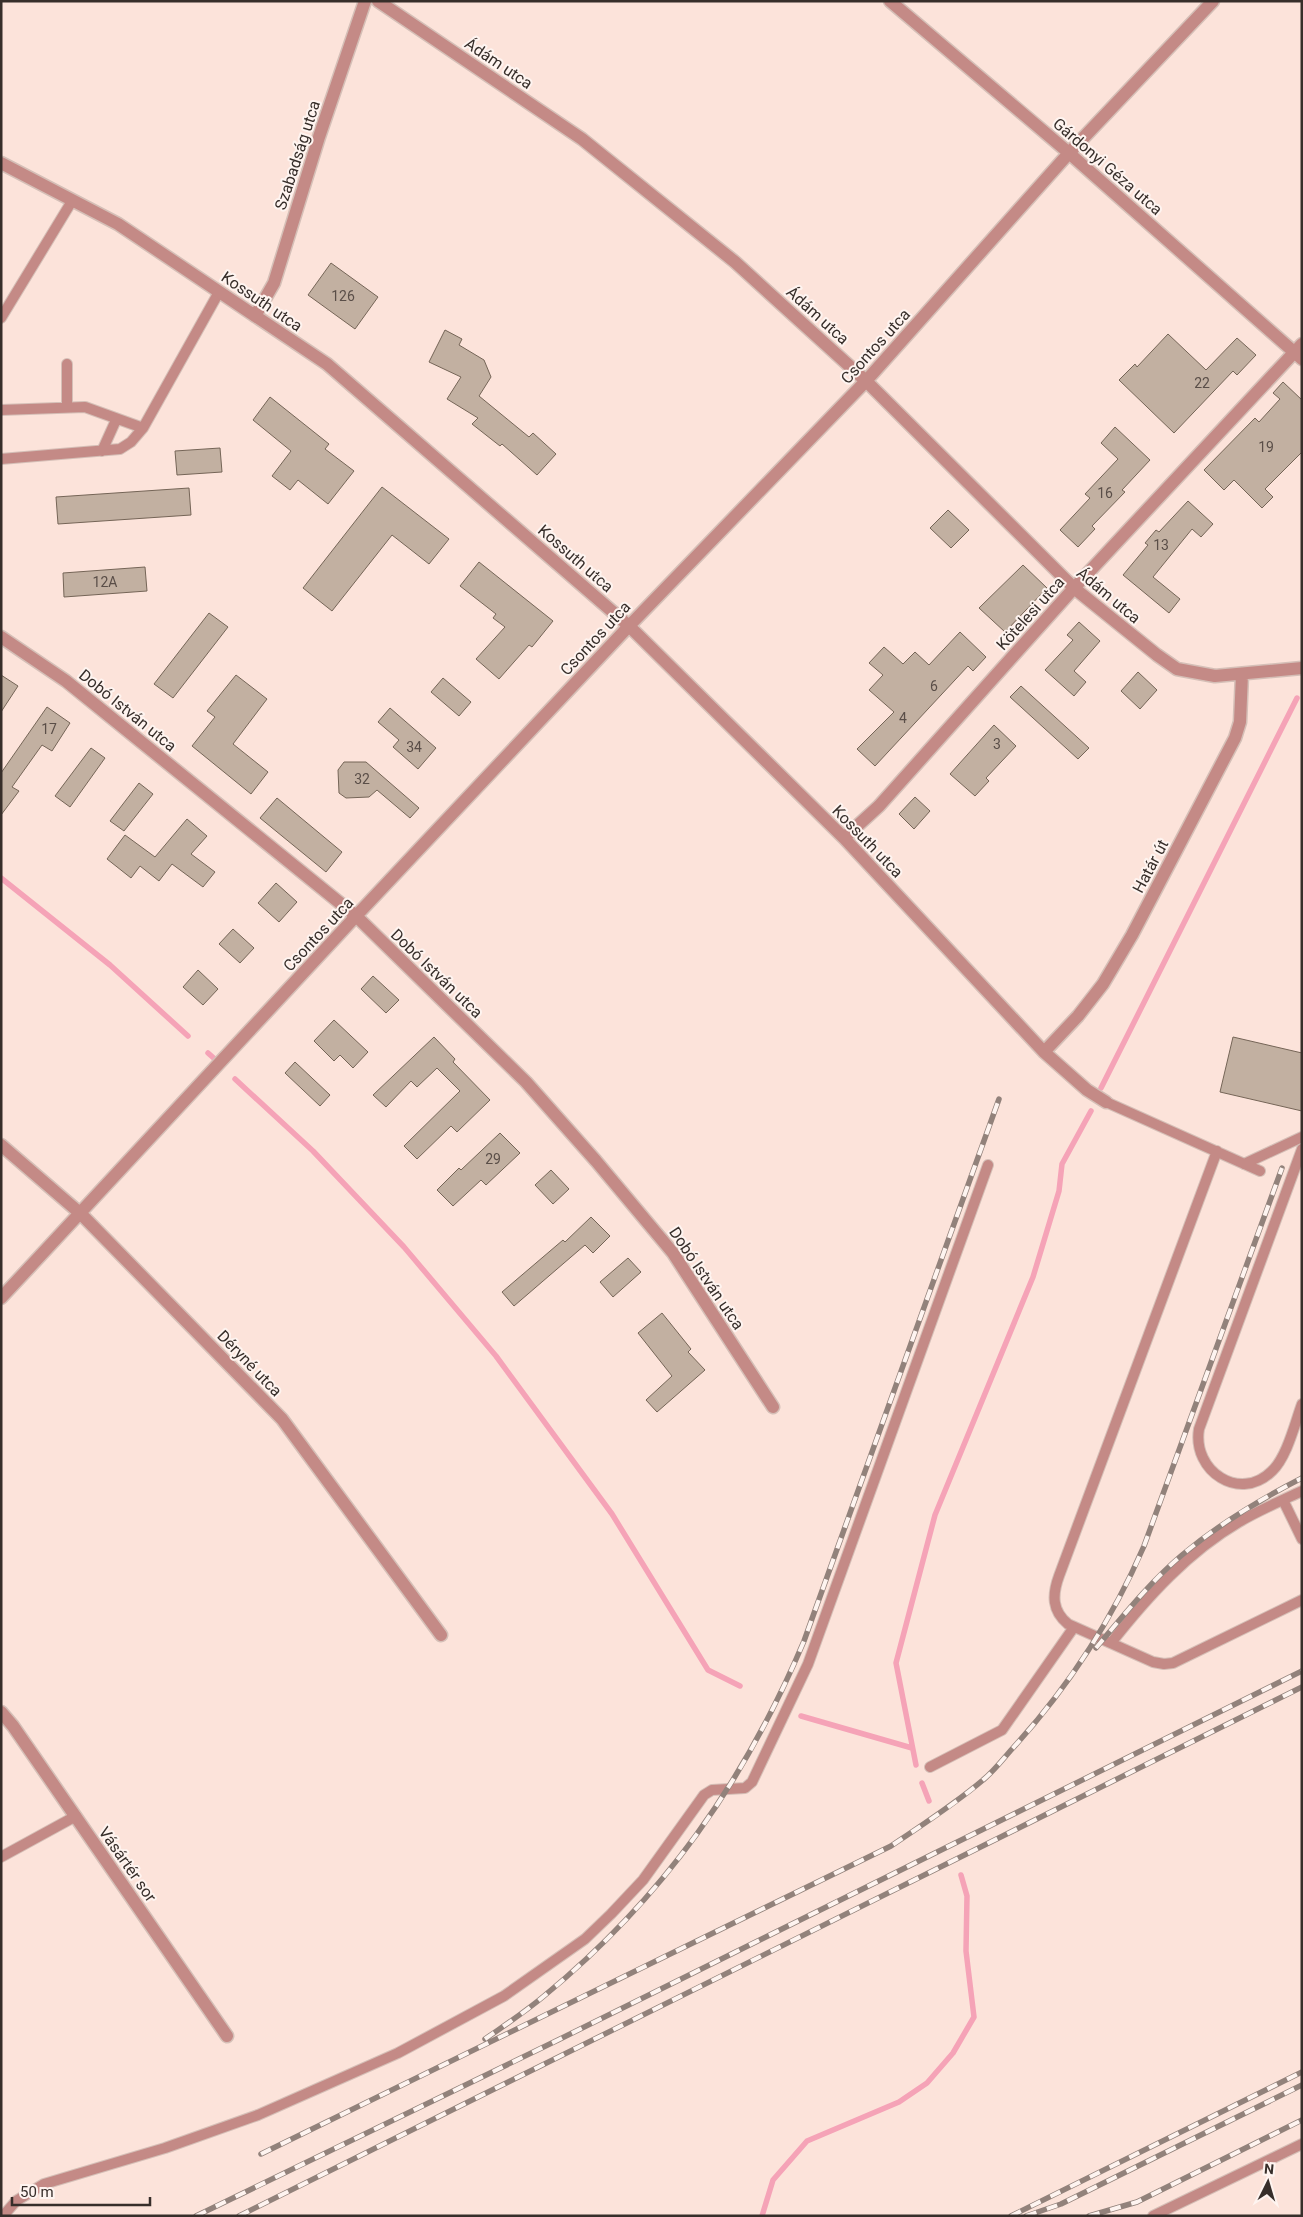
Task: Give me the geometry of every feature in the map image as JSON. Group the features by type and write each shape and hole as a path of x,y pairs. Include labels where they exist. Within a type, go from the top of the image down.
{"street":[{"name":"Szabadság utca","path":"255,316 274,283 365,1"},
{"name":"Ádám utca","path":"378,1 582,139 735,262 866,381 1074,588 1157,655 1177,668 1215,676 1302,668"},
{"name":"Gárdonyi Géza utca","path":"890,1 1299,352"},
{"name":"Csontos utca","path":"1,1298 629,626 866,381 1069,153 1213,1"},
{"name":"Kossuth utca","path":"1,162 118,224 327,364 629,626 844,838 1044,1052 1087,1090 1106,1102"},
{"name":"Kötelesi utca","path":"844,838 879,806 1074,588 1299,352"},
{"name":"Dobó István utca","path":"1,637 66,681 356,916 526,1082 673,1252 773,1407"},
{"name":"Határ út","path":"1044,1052 1078,1016 1103,984 1132,935 1218,771 1235,738 1240,722 1242,674"},
{"name":"Déryné utca","path":"1,1145 81,1214 282,1419 441,1635"},
{"name":"Vásártér sor","path":"1,1712 13,1726 76,1816 227,2036"}],"lane":[{"path":"1,318 72,200"},
{"path":"1,459 102,451 126,447 143,428 219,292"},
{"path":"67,364 67,407"},
{"path":"1,410 85,407 116,420 143,428"},
{"path":"102,451 116,420"},
{"path":"1106,1102 1260,1171"},
{"path":"1244,1164 1302,1137"},
{"path":"1302,1149 1199,1429 1198,1443 1204,1462 1213,1473 1232,1482 1246,1483 1266,1476 1281,1459 1302,1404"},
{"path":"1217,1151 1053,1595 1060,1618 1074,1627 1153,1662 1164,1664 1173,1663 1302,1600"},
{"path":"3,2216 16,2201 44,2184 165,2148 258,2115 398,2053 504,1996 584,1939 610,1914 642,1880 704,1795 712,1790 739,1789 748,1786 759,1769 808,1664 988,1165"},
{"path":"1111,1642 1155,1590 1199,1549 1240,1521 1302,1491"},
{"path":"1283,1500 1302,1539"},
{"path":"930,1767 1002,1730 1074,1627"},
{"path":"1,1857 76,1816"},
{"path":"1153,2216 1302,2144"}],"building":[{"path":"331,263 378,297 355,329 308,295"},
{"path":"445,330 462,339 459,345 484,360 491,377 479,396 529,437 533,433 556,454 537,475 502,444 500,446 472,424 478,418 447,399 461,377 429,362"},
{"path":"1168,334 1206,370 1237,338 1256,355 1237,375 1233,371 1174,433 1119,380 1135,364 1137,367"},
{"path":"1283,382 1302,400 1302,452 1265,489 1273,497 1262,508 1234,480 1224,490 1204,470 1255,418 1259,422 1280,399 1273,393"},
{"path":"270,397 329,444 325,449 354,471 328,504 298,480 290,490 272,476 291,451 253,420"},
{"path":"1115,427 1150,460 1122,490 1125,492 1092,526 1095,529 1078,547 1060,530 1090,498 1085,494 1118,459 1101,443"},
{"path":"220,448 222,472 177,475 175,451"},
{"path":"382,487 449,539 429,564 392,535 332,611 303,588"},
{"path":"189,488 191,515 58,524 56,497"},
{"path":"1188,501 1213,524 1201,537 1192,529 1153,577 1180,599 1169,613 1123,575 1148,545 1145,543 1156,530 1159,532"},
{"path":"948,510 969,530 951,548 930,528"},
{"path":"479,562 553,621 532,647 529,645 499,679 476,659 505,627 493,618 496,614 460,586"},
{"path":"1023,565 1047,588 1005,632 979,608"},
{"path":"145,567 147,591 64,597 63,573"},
{"path":"209,613 228,627 173,698 154,684"},
{"path":"1079,622 1100,641 1074,671 1086,682 1074,696 1045,670 1073,640 1067,635"},
{"path":"960,632 986,657 973,671 968,666 875,766 857,749 894,712 869,690 883,675 869,663 884,647 903,664 915,652 929,665"},
{"path":"1138,672 1157,690 1140,709 1121,691"},
{"path":"1,675 18,686 1,712"},
{"path":"236,675 267,699 233,744 268,772 251,794 192,746 215,717 207,711"},
{"path":"443,678 471,702 459,716 431,692"},
{"path":"1021,686 1089,748 1078,759 1010,697"},
{"path":"47,707 70,723 52,751 42,745 12,787 19,791 1,815 1,773"},
{"path":"390,708 436,748 418,769 393,747 399,740 378,722"},
{"path":"994,725 1016,746 986,778 989,781 975,796 950,774"},
{"path":"91,748 105,758 70,807 55,796"},
{"path":"344,762 366,762 419,808 410,818 377,790 369,797 346,798 339,793 338,770"},
{"path":"139,783 153,794 124,831 110,821"},
{"path":"915,797 930,811 914,829 899,814"},
{"path":"277,798 342,852 326,872 260,818"},
{"path":"187,819 207,836 191,854 215,872 203,887 172,864 159,881 140,866 131,878 107,859 125,835 155,857"},
{"path":"276,883 297,902 279,922 258,903"},
{"path":"233,929 254,948 240,963 219,944"},
{"path":"198,970 218,989 203,1005 183,987"},
{"path":"373,976 399,1000 386,1013 361,989"},
{"path":"334,1020 368,1052 353,1068 340,1055 334,1061 314,1041"},
{"path":"434,1037 455,1059 453,1062 490,1100 457,1132 451,1126 417,1159 404,1146 460,1091 437,1068 417,1087 411,1081 386,1107 373,1095"},
{"path":"1233,1037 1302,1053 1302,1111 1220,1092"},
{"path":"295,1062 330,1095 320,1106 285,1073"},
{"path":"500,1133 520,1153 486,1185 481,1180 453,1206 437,1190 459,1168 461,1170"},
{"path":"551,1170 569,1189 553,1204 535,1185"},
{"path":"591,1217 610,1236 593,1253 585,1245 514,1306 502,1292 563,1240 565,1242"},
{"path":"628,1258 641,1272 613,1297 600,1282"},
{"path":"662,1313 691,1349 688,1352 705,1370 657,1412 646,1400 672,1376 638,1333"}],"waterway":[{"path":"1101,1088 1297,698"},
{"path":"1,878 110,965 188,1036"},
{"path":"208,1053 217,1061"},
{"path":"235,1079 313,1151 404,1247 496,1356 612,1514 708,1670 740,1686"},
{"path":"916,1765 896,1663 935,1515 1033,1277 1059,1191 1062,1164 1091,1111"},
{"path":"801,1716 912,1748"},
{"path":"922,1783 929,1801"},
{"path":"762,2216 773,2180 807,2141 899,2102 927,2083 953,2053 974,2017 966,1951 967,1896 961,1875"}],"railway":[{"path":"485,2039 544,1996 587,1958 626,1919 663,1878 696,1835 727,1790 755,1743 804,1641 999,1099"},
{"path":"261,2154 891,1846 950,1806 991,1773 1032,1726 1087,1653 1131,1574 1144,1546 1282,1168"},
{"path":"1096,1648 1148,1588 1182,1555 1240,1513 1302,1478"},
{"path":"196,2216 558,2040 1302,1671"},
{"path":"239,2216 1302,1687"},
{"path":"1011,2216 1302,2072"},
{"path":"1026,2216 1061,2204 1302,2085"},
{"path":"1089,2216 1137,2202 1302,2120"}]}
